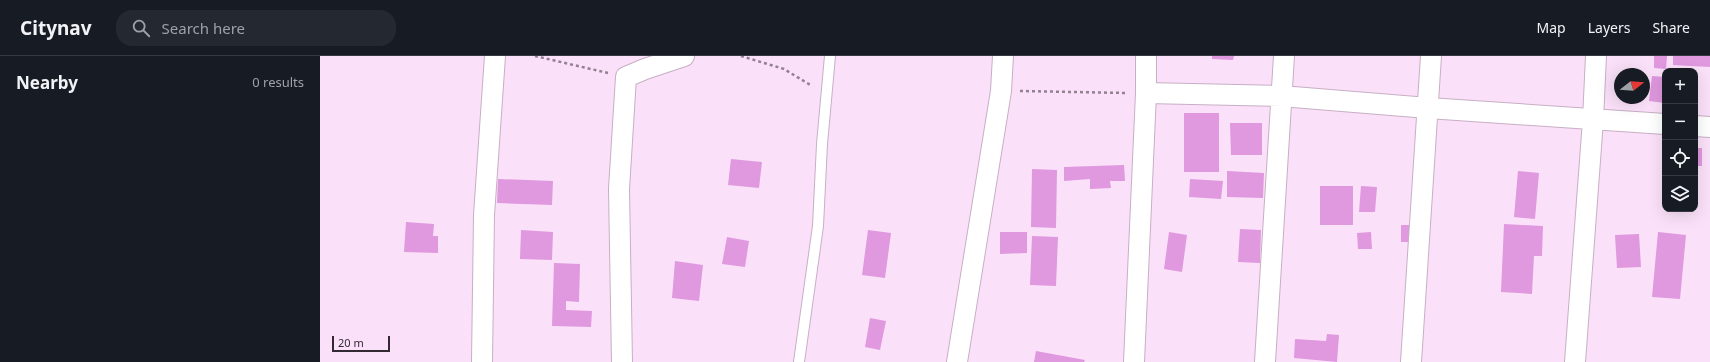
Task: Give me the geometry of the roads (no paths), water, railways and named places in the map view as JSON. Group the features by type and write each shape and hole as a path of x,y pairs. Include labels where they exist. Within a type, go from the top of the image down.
{"street":[{"path":"482,362 484,214 495,56"},
{"path":"622,362 619,189 626,77 684,56"},
{"path":"957,362 1001,91 1003,56"},
{"path":"1134,362 1146,93 1146,56"},
{"path":"1265,362 1284,56"},
{"path":"1411,362 1431,56"},
{"path":"1574,362 1596,56"},
{"path":"1146,93 1281,96 1592,120 1662,124"},
{"path":"1698,126 1710,127"}],"lane":[{"path":"799,362 818,226 822,144 830,56"}]}
